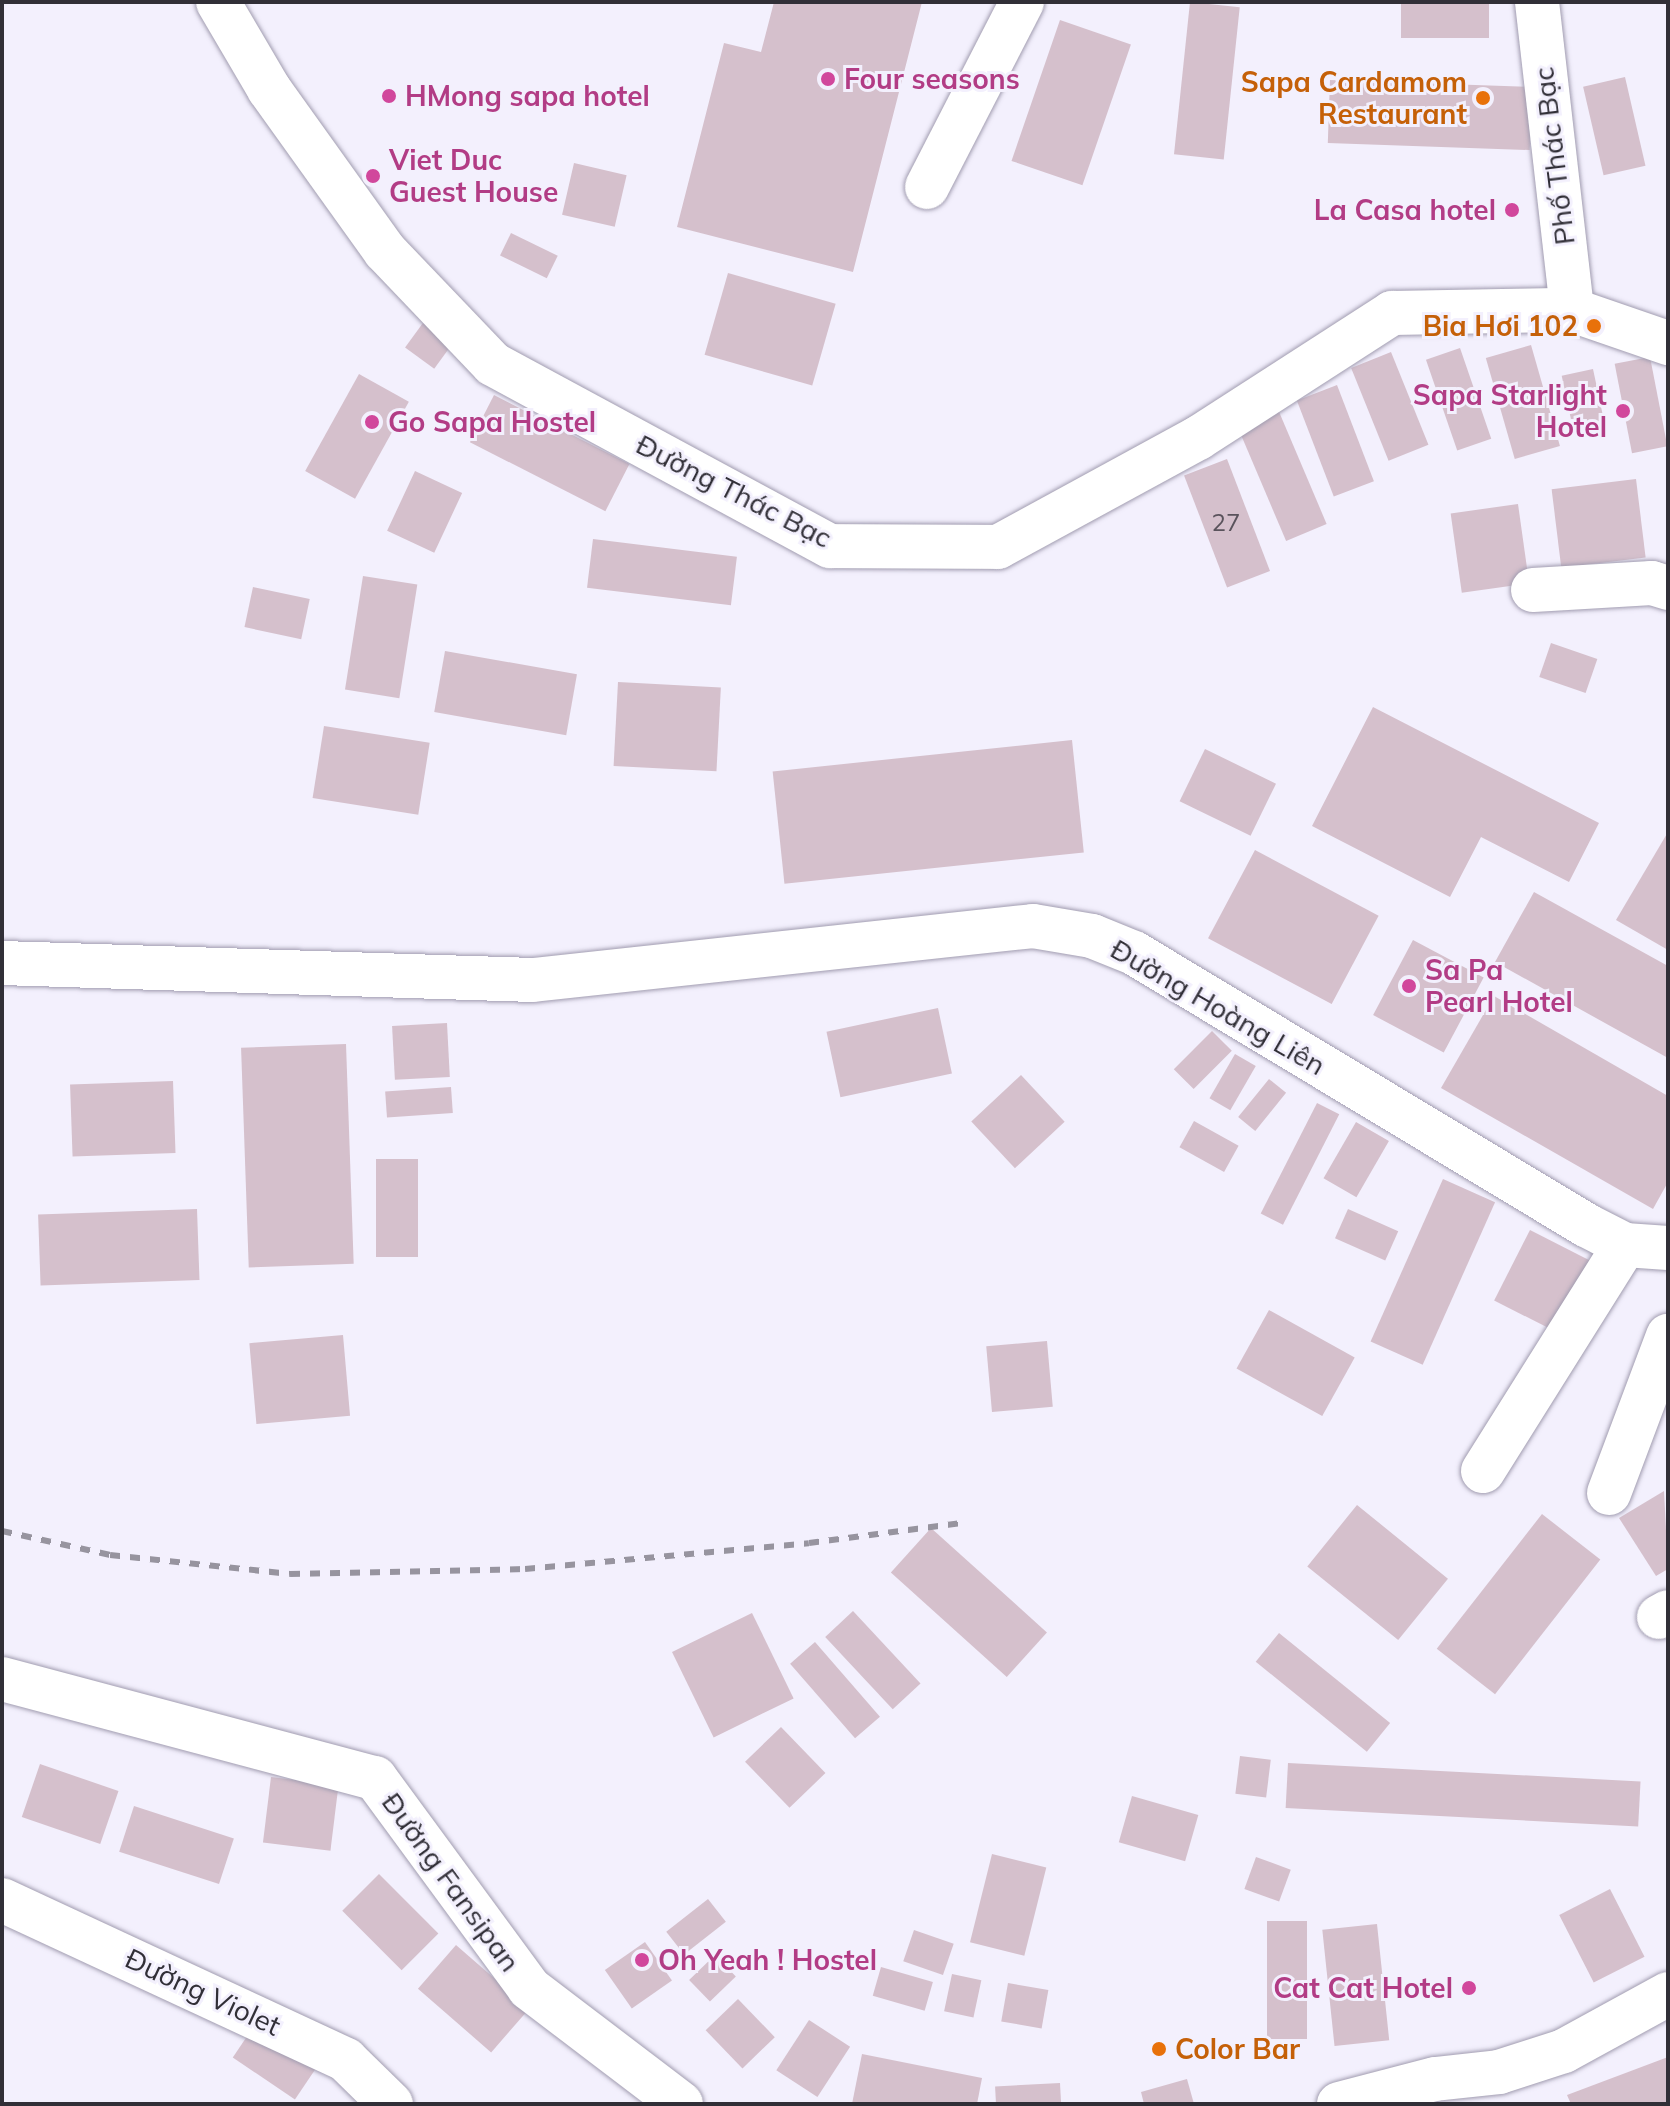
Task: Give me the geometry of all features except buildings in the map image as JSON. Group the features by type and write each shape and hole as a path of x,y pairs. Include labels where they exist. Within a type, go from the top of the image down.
{"street":[{"name":"Đường Thác Bạc","path":"218,2 269,89 385,251 493,364 830,546 998,547 1198,438 1392,313 1572,310 1668,343"},
{"path":"927,187 1022,2"},
{"name":"Phố Thác Bạc","path":"1537,2 1572,310"},
{"path":"1533,590 1652,583 1668,588"},
{"name":"Đường Hoàng Liên","path":"2,963 533,980 1033,926 1092,936 1134,953 1625,1245 1668,1248"},
{"path":"1483,1471 1625,1245"},
{"path":"1609,1493 1668,1336"},
{"name":"Đường Fansipan","path":"2,1679 375,1778 529,1988 681,2104"},
{"name":"Đường Violet","path":"2,1900 346,2060 391,2104"},
{"path":"1339,2104 1435,2079 1499,2072 1564,2051 1668,1994"}],"railway":[{"path":"2,1531 110,1555 290,1574 525,1569 809,1543 960,1523"}],"place":[{"name":"Four seasons","path":"828,79"},
{"name":"HMong sapa hotel","path":"389,96"},
{"name":"Sapa Cardamom Restaurant","path":"1483,98"},
{"name":"Viet Duc Guest House","path":"373,176"},
{"name":"La Casa hotel","path":"1512,210"},
{"name":"Bia Hơi 102","path":"1594,326"},
{"name":"Sapa Starlight Hotel","path":"1623,411"},
{"name":"Go Sapa Hostel","path":"372,422"},
{"name":"Sa Pa Pearl Hotel","path":"1409,986"},
{"name":"Oh Yeah ! Hostel","path":"642,1960"},
{"name":"Cat Cat Hotel","path":"1469,1988"},
{"name":"Color Bar","path":"1159,2049"}]}
